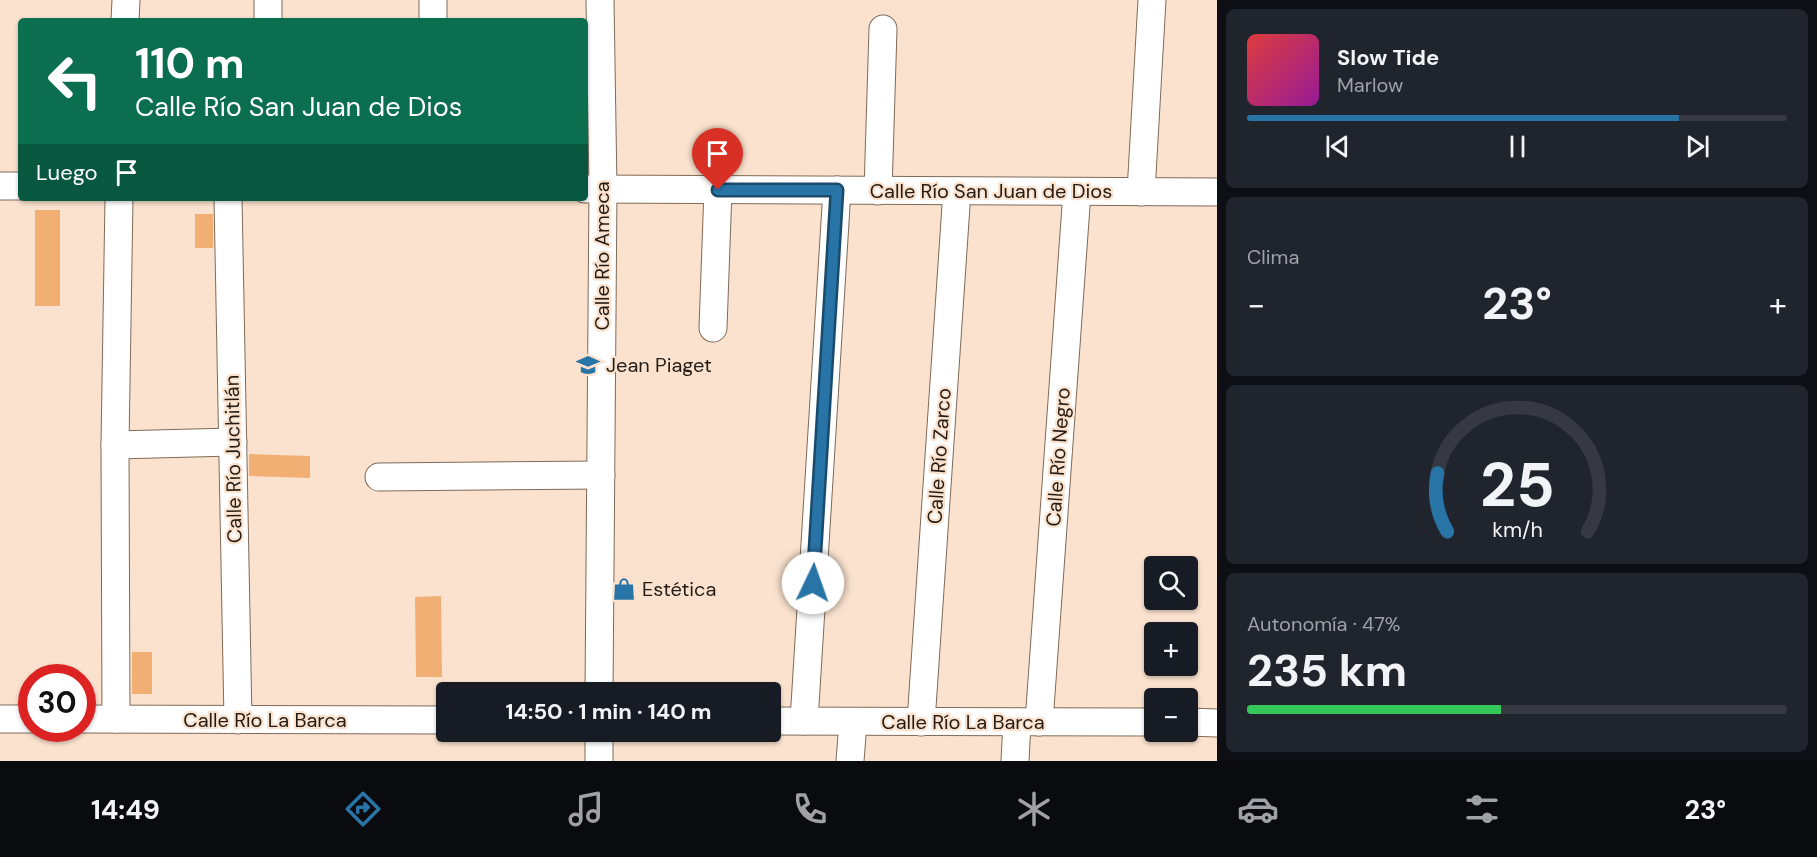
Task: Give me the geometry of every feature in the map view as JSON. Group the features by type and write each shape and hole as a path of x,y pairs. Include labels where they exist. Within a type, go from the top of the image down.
{"street":[{"path":"125,18 126,0"},
{"path":"268,0 268,18"},
{"path":"433,0 433,18"},
{"name":"Calle Río Ameca","path":"599,682 601,476 594,189 600,0"},
{"path":"1141,192 1152,0"},
{"path":"878,190 884,29"},
{"path":"0,186 18,186"},
{"name":"Calle Río San Juan de Dios","path":"594,189 1217,192"},
{"path":"713,328 718,190"},
{"path":"804,721 837,190"},
{"name":"Calle Río Zarco","path":"921,722 957,191"},
{"name":"Calle Río Negro","path":"1015,761 1028,722 1077,192"},
{"path":"116,719 115,445 119,201"},
{"name":"Calle Río Juchitlán","path":"228,201 238,720"},
{"path":"115,445 232,442"},
{"path":"379,477 601,476"},
{"path":"0,719 18,719"},
{"name":"Calle Río La Barca","path":"96,719 436,720"},
{"name":"Calle Río La Barca","path":"781,721 1144,722"},
{"path":"850,761 853,722"},
{"path":"1198,723 1217,723"},
{"path":"599,742 599,761"}],"building":[{"path":"35,210 60,210 60,306 35,306"},
{"path":"195,214 213,214 213,248 195,248"},
{"path":"249,454 310,456 310,478 249,476"},
{"path":"441,596 442,677 416,677 415,597"},
{"path":"132,652 152,652 152,694 132,694"}],"place":[{"name":"Jean Piaget","path":"588,365"},
{"name":"Estética","path":"624,589"}],"route":[{"path":"718,190 837,190 813,583"}]}
